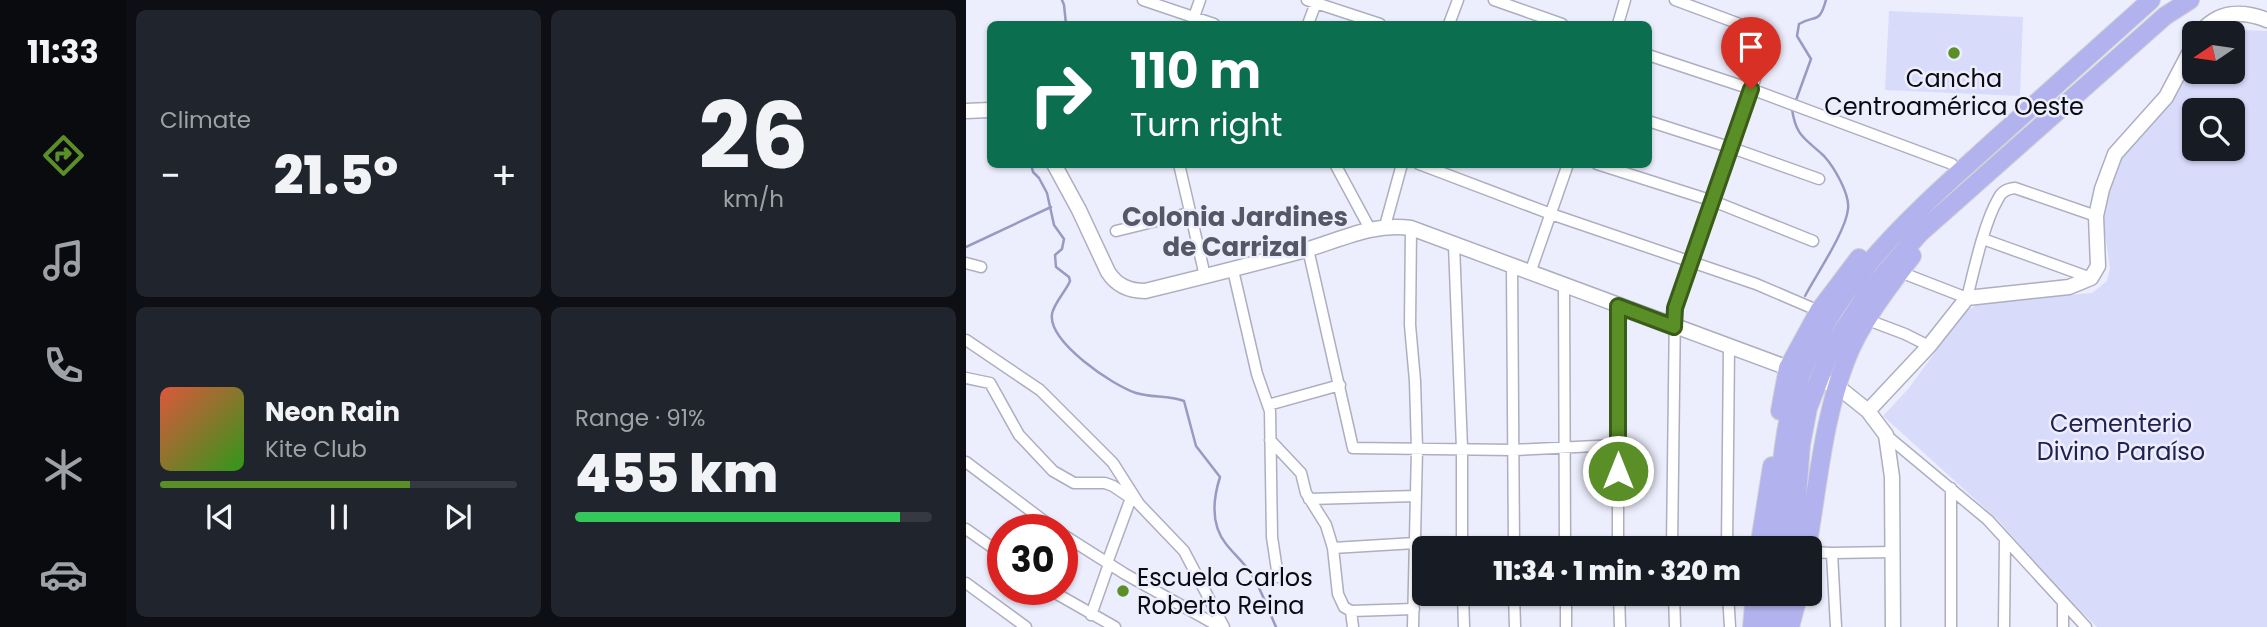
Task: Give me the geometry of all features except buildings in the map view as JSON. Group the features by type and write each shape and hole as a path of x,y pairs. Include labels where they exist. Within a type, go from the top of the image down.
{"highway":[{"path":"1776,536 1788,419 1796,388 1828,320 1859,275 1905,222 2151,0"},
{"path":"1794,536 1801,445 1808,408 1830,349 1869,291 1920,233 2165,16 2190,0"},
{"path":"1761,536 1790,369 1819,311 1881,230 1984,136 2018,119"},
{"path":"1811,536 1830,384 1868,320 1912,257 2006,169 2037,129"},
{"path":"1752,627 1754,606"},
{"path":"1760,627 1765,606"},
{"path":"1777,627 1782,606"},
{"path":"1790,627 1795,606"}],"street":[{"path":"1143,0 1205,21"},
{"path":"1194,17 1200,0"},
{"path":"1450,21 1458,0"},
{"path":"1494,0 1554,21"},
{"path":"1619,21 1625,0"},
{"path":"1675,0 1753,29"},
{"path":"1309,21 1313,1 1371,21"},
{"path":"2215,21 2222,15 2234,13 2267,20"},
{"path":"1652,56 1751,89 1952,164"},
{"path":"1672,536 1675,308 1761,62"},
{"path":"1900,272 1967,298 2069,287 2091,278 2098,266 2096,216 2102,189 2115,155 2166,97 2182,67"},
{"path":"966,111 987,110"},
{"path":"1652,122 1819,179"},
{"path":"1056,168 1108,272 1119,285 1127,289 1145,291 1233,270 1308,250 1370,229 1385,226 1411,229 1790,369"},
{"path":"1179,168 1205,276"},
{"path":"1337,168 1370,229"},
{"path":"1385,226 1401,168"},
{"path":"1430,168 1551,214 1756,284 1819,311"},
{"path":"1530,273 1567,168"},
{"path":"1610,168 1713,201 1813,241"},
{"path":"1868,411 1929,346 1967,298 1983,239 1998,198 2006,189 2015,188 2096,216"},
{"path":"1116,232 1189,214"},
{"path":"1411,229 1410,325 1417,449 1415,536"},
{"path":"1983,239 2091,278"},
{"path":"1454,245 1462,448 1462,536"},
{"path":"1308,250 1353,448 1513,450 1617,446"},
{"path":"966,263 981,267"},
{"path":"1512,267 1514,536"},
{"path":"1233,270 1257,374 1268,405 1272,537 1278,577"},
{"path":"1564,286 1565,536"},
{"path":"1618,306 1618,536"},
{"path":"1868,320 1929,346"},
{"path":"966,340 1041,390 1114,463 1135,501"},
{"path":"1727,536 1729,347"},
{"path":"966,378 990,383 1019,435 1053,471 1074,483 1105,483 1135,501 1184,551 1222,627"},
{"path":"1830,384 1868,411 1885,435 1988,520 2086,627"},
{"path":"1268,405 1340,385"},
{"path":"1885,435 1891,461 1894,627"},
{"path":"1270,440 1301,473 1309,499 1326,525 1334,548 1338,594 1344,607 1351,611 1414,609"},
{"path":"966,462 1035,514"},
{"path":"1951,488 1951,627"},
{"path":"1309,499 1416,496"},
{"path":"1091,615 1108,563 1135,501"},
{"path":"966,529 987,544"},
{"path":"2004,627 2005,540"},
{"path":"1078,544 1222,627"},
{"path":"1334,548 1412,544"},
{"path":"1822,551 1893,552"},
{"path":"1832,552 1836,627"},
{"path":"966,583 1026,627"},
{"path":"2063,602 2063,627"},
{"path":"1075,605 1115,627"},
{"path":"1413,627 1414,606"},
{"path":"1463,606 1464,627"},
{"path":"1514,606 1515,627"},
{"path":"1566,606 1566,627"},
{"path":"1619,606 1620,627"},
{"path":"1674,606 1675,627"},
{"path":"1729,606 1730,627"},
{"path":"1351,611 1353,627"}],"green space":[{"name":"Cancha Centroamérica Oeste","path":"1889,11 2023,17 2020,96 1885,90"},
{"name":"Cementerio Divino Paraíso","path":"2245,30 2267,31 2267,627 2097,627 2067,598 1998,520 1883,416 1909,388 1965,311 1994,301 2092,293 2107,281 2110,268 2102,215 2111,180 2121,157 2170,103 2182,84 2245,84"}],"waterway":[{"path":"1062,0 1066,21"},
{"path":"1795,103 1811,59 1797,36 1799,24 1819,16 1826,0"},
{"path":"1792,109 1796,126 1832,167 1848,203 1842,229 1805,296"},
{"path":"1032,168 1047,193 1054,225 1064,239 1062,249 1055,255 1056,267 1069,277 1070,281 1053,310 1053,325 1070,349 1112,381 1136,393 1184,401 1196,446 1220,477 1214,511 1217,528 1226,544 1251,573 1276,627"},
{"path":"966,247 1051,207"}],"place":[{"name":"Cancha Centroamérica Oeste","path":"1954,53"},
{"name":"Escuela Carlos Roberto Reina","path":"1123,591"}],"district":[{"name":"Colonia Jardines de Carrizal","path":"1235,232"}],"route":[{"path":"1618,471 1618,306 1674,327 1675,308 1690,261 1751,89"}]}
